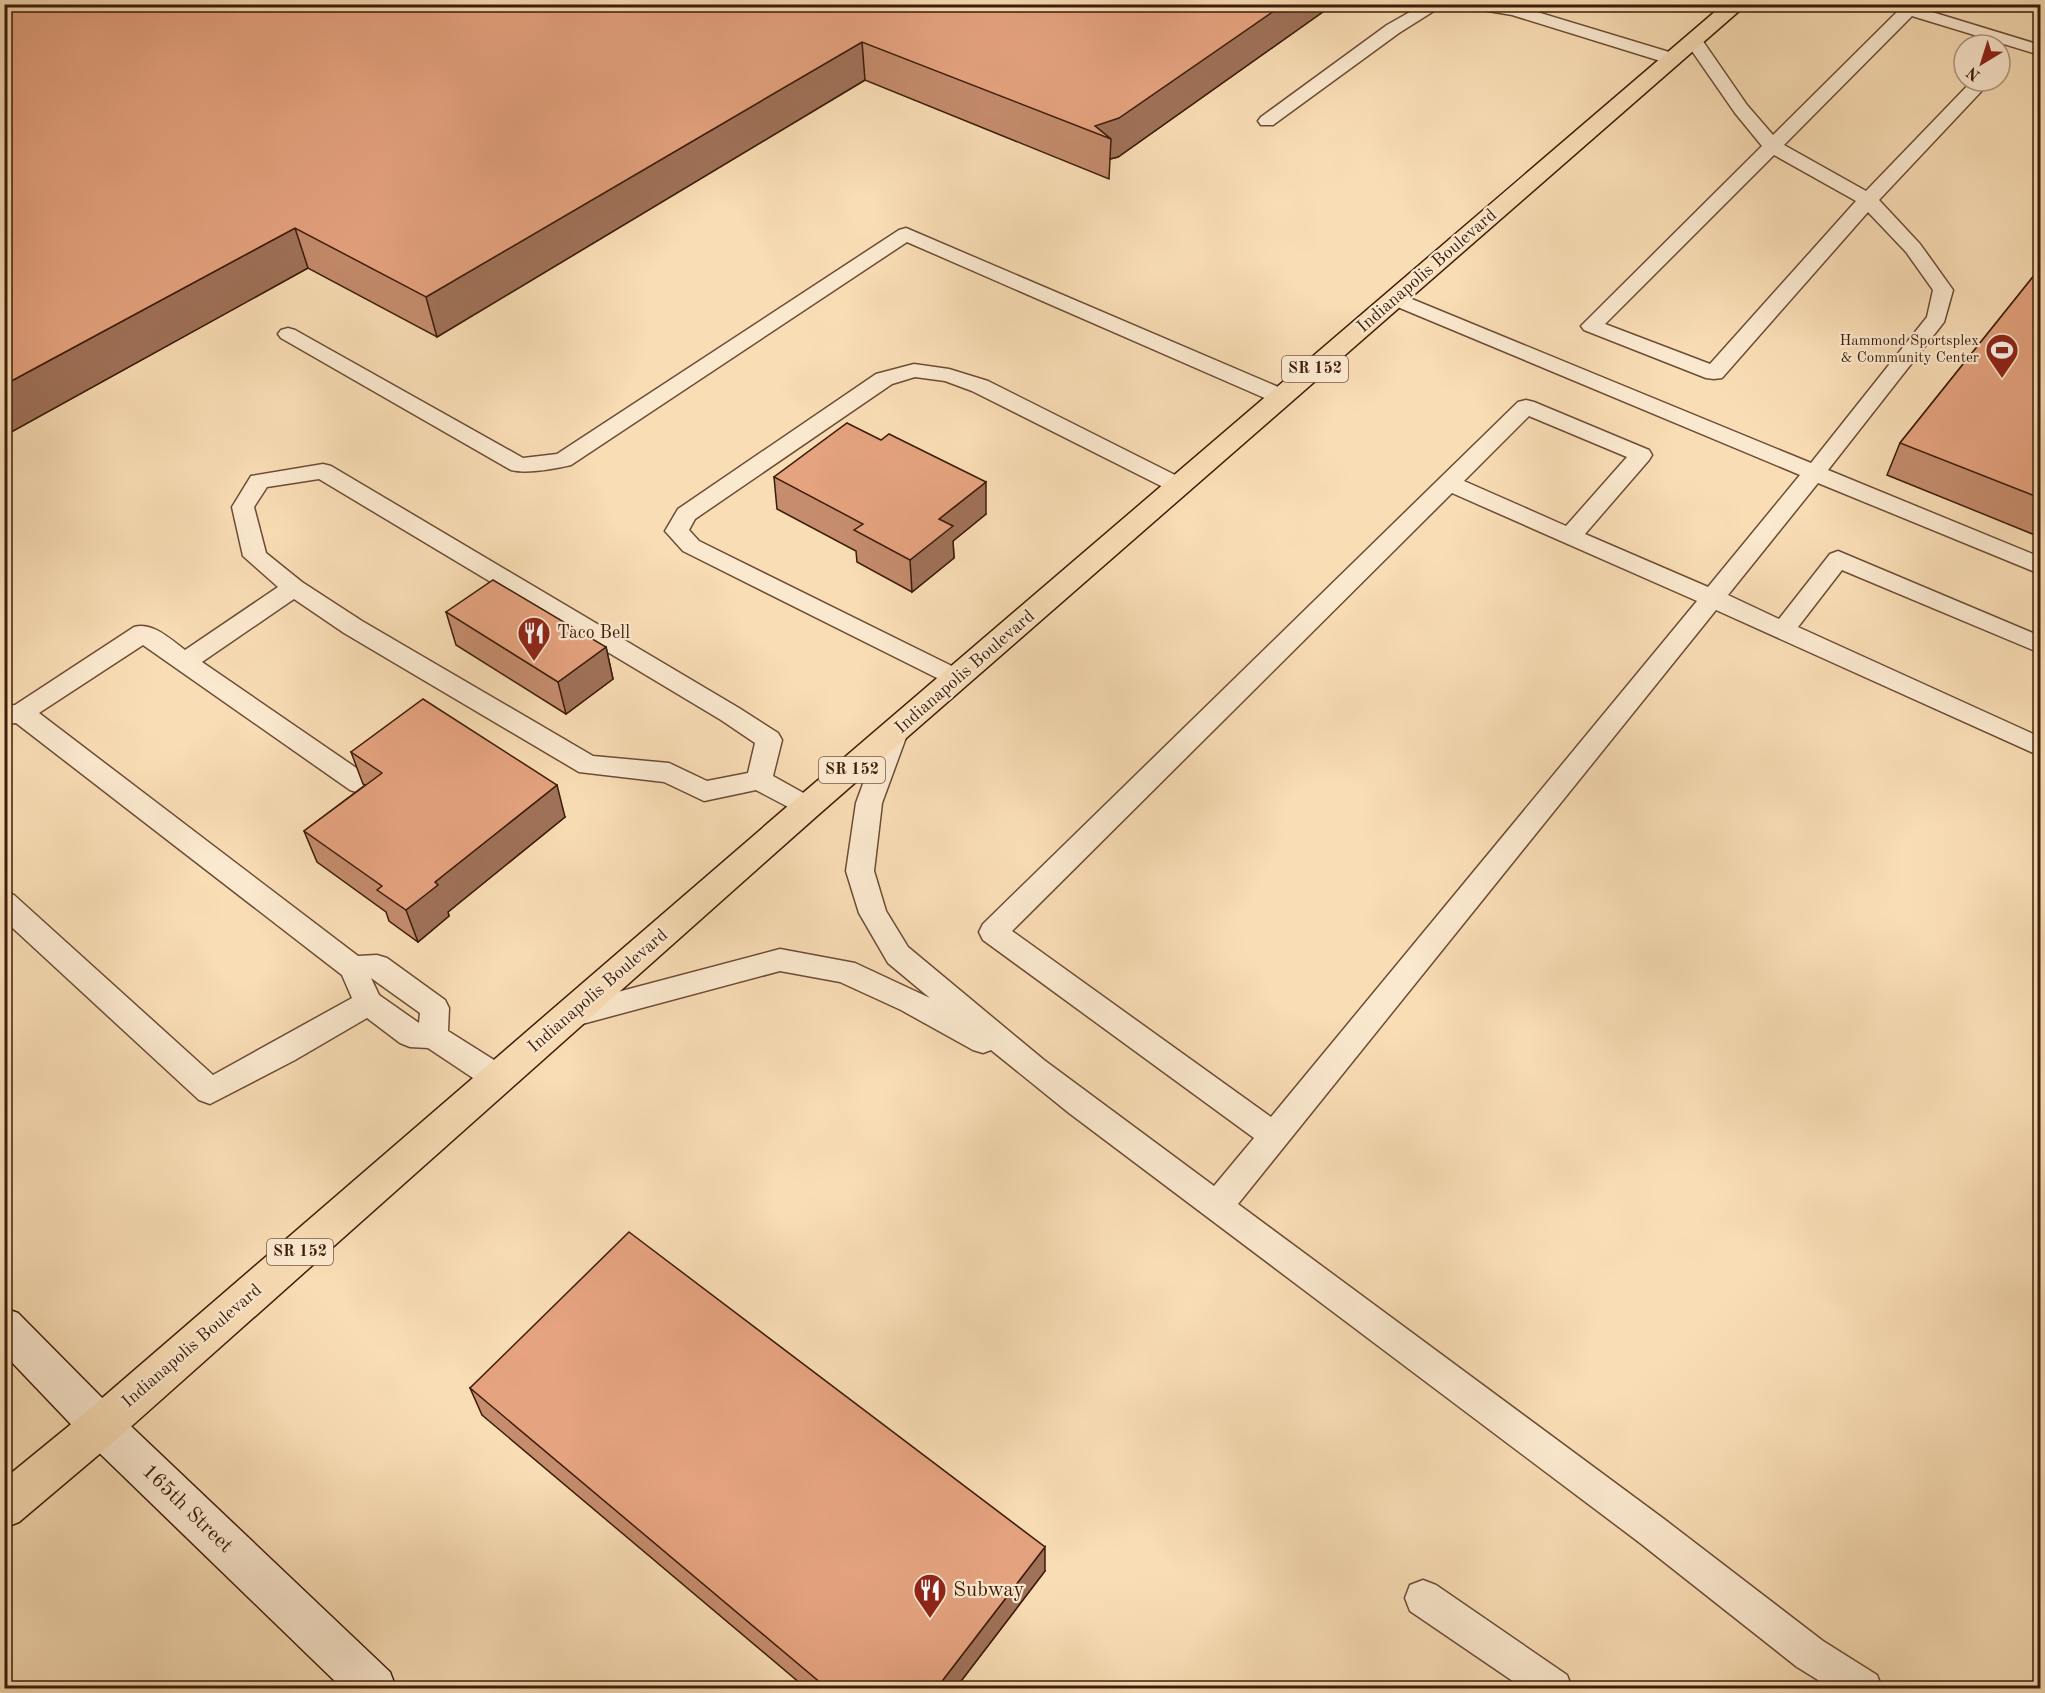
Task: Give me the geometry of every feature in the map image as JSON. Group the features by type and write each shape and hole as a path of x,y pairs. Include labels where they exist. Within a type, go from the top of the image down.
{"main road":[{"name":"Indianapolis Boulevard","path":"4,1507 101,1426 807,807 1737,4"},
{"name":"165th Street","path":"4,1326 101,1426 374,1689"}],"lane":[{"path":"1267,121 1393,29 1437,4"},
{"path":"1476,4 1514,10 1673,59"},
{"path":"1971,93 1868,200 1714,373 1591,326 1909,10 2012,49 2040,50"},
{"path":"1217,1206 1815,472 1937,318 1943,290 1913,248 1868,200 1772,147 1694,41"},
{"path":"288,334 519,465 563,460 906,234 1282,398"},
{"path":"1395,299 2040,566"},
{"path":"957,679 691,546 677,531 686,514 884,379 914,370 949,375 980,386 1179,486"},
{"path":"1274,1136 993,932 1526,406 1641,455 1570,536"},
{"path":"759,780 769,740 730,714 323,471 259,481 243,507 255,556 294,588 352,627 588,765 669,773 704,791 759,780 807,807"},
{"path":"1448,483 1712,598 2040,747"},
{"path":"1783,630 1838,559 2040,645"},
{"path":"184,662 294,588"},
{"path":"358,783 143,633 13,714 353,968 368,1003 410,1035 433,1036 499,1079"},
{"path":"895,732 869,803 860,871 873,913 897,955 1034,1069 1652,1531 1810,1654 1864,1689"},
{"path":"4,903 210,1091 368,1003"},
{"path":"571,1015 780,960 845,971 911,1002 1034,1069"},
{"path":"353,968 377,966 435,1008 433,1036"},
{"path":"1423,1598 1554,1689"}],"building":[{"path":"10,4 1284,4 1119,118 1095,126 1111,139 862,42 426,297 295,228 4,385 4,7"},
{"name":"Hammond Sportsplex & Community Center","path":"2040,268 2040,498 1900,443"},
{"path":"847,423 881,440 889,434 986,482 939,519 953,526 910,560 854,530 863,524 774,477"},
{"path":"493,580 606,647 558,682 446,612"},
{"path":"423,699 557,785 435,882 438,885 406,910 377,890 382,886 304,831 382,773 351,752"},
{"path":"629,1232 1045,1547 936,1689 828,1689 470,1388"}],"place":[{"name":"Hammond Sportsplex & Community Center","path":"2002,379"},
{"name":"Taco Bell","path":"534,662"},
{"name":"Subway","path":"930,1619"}]}
